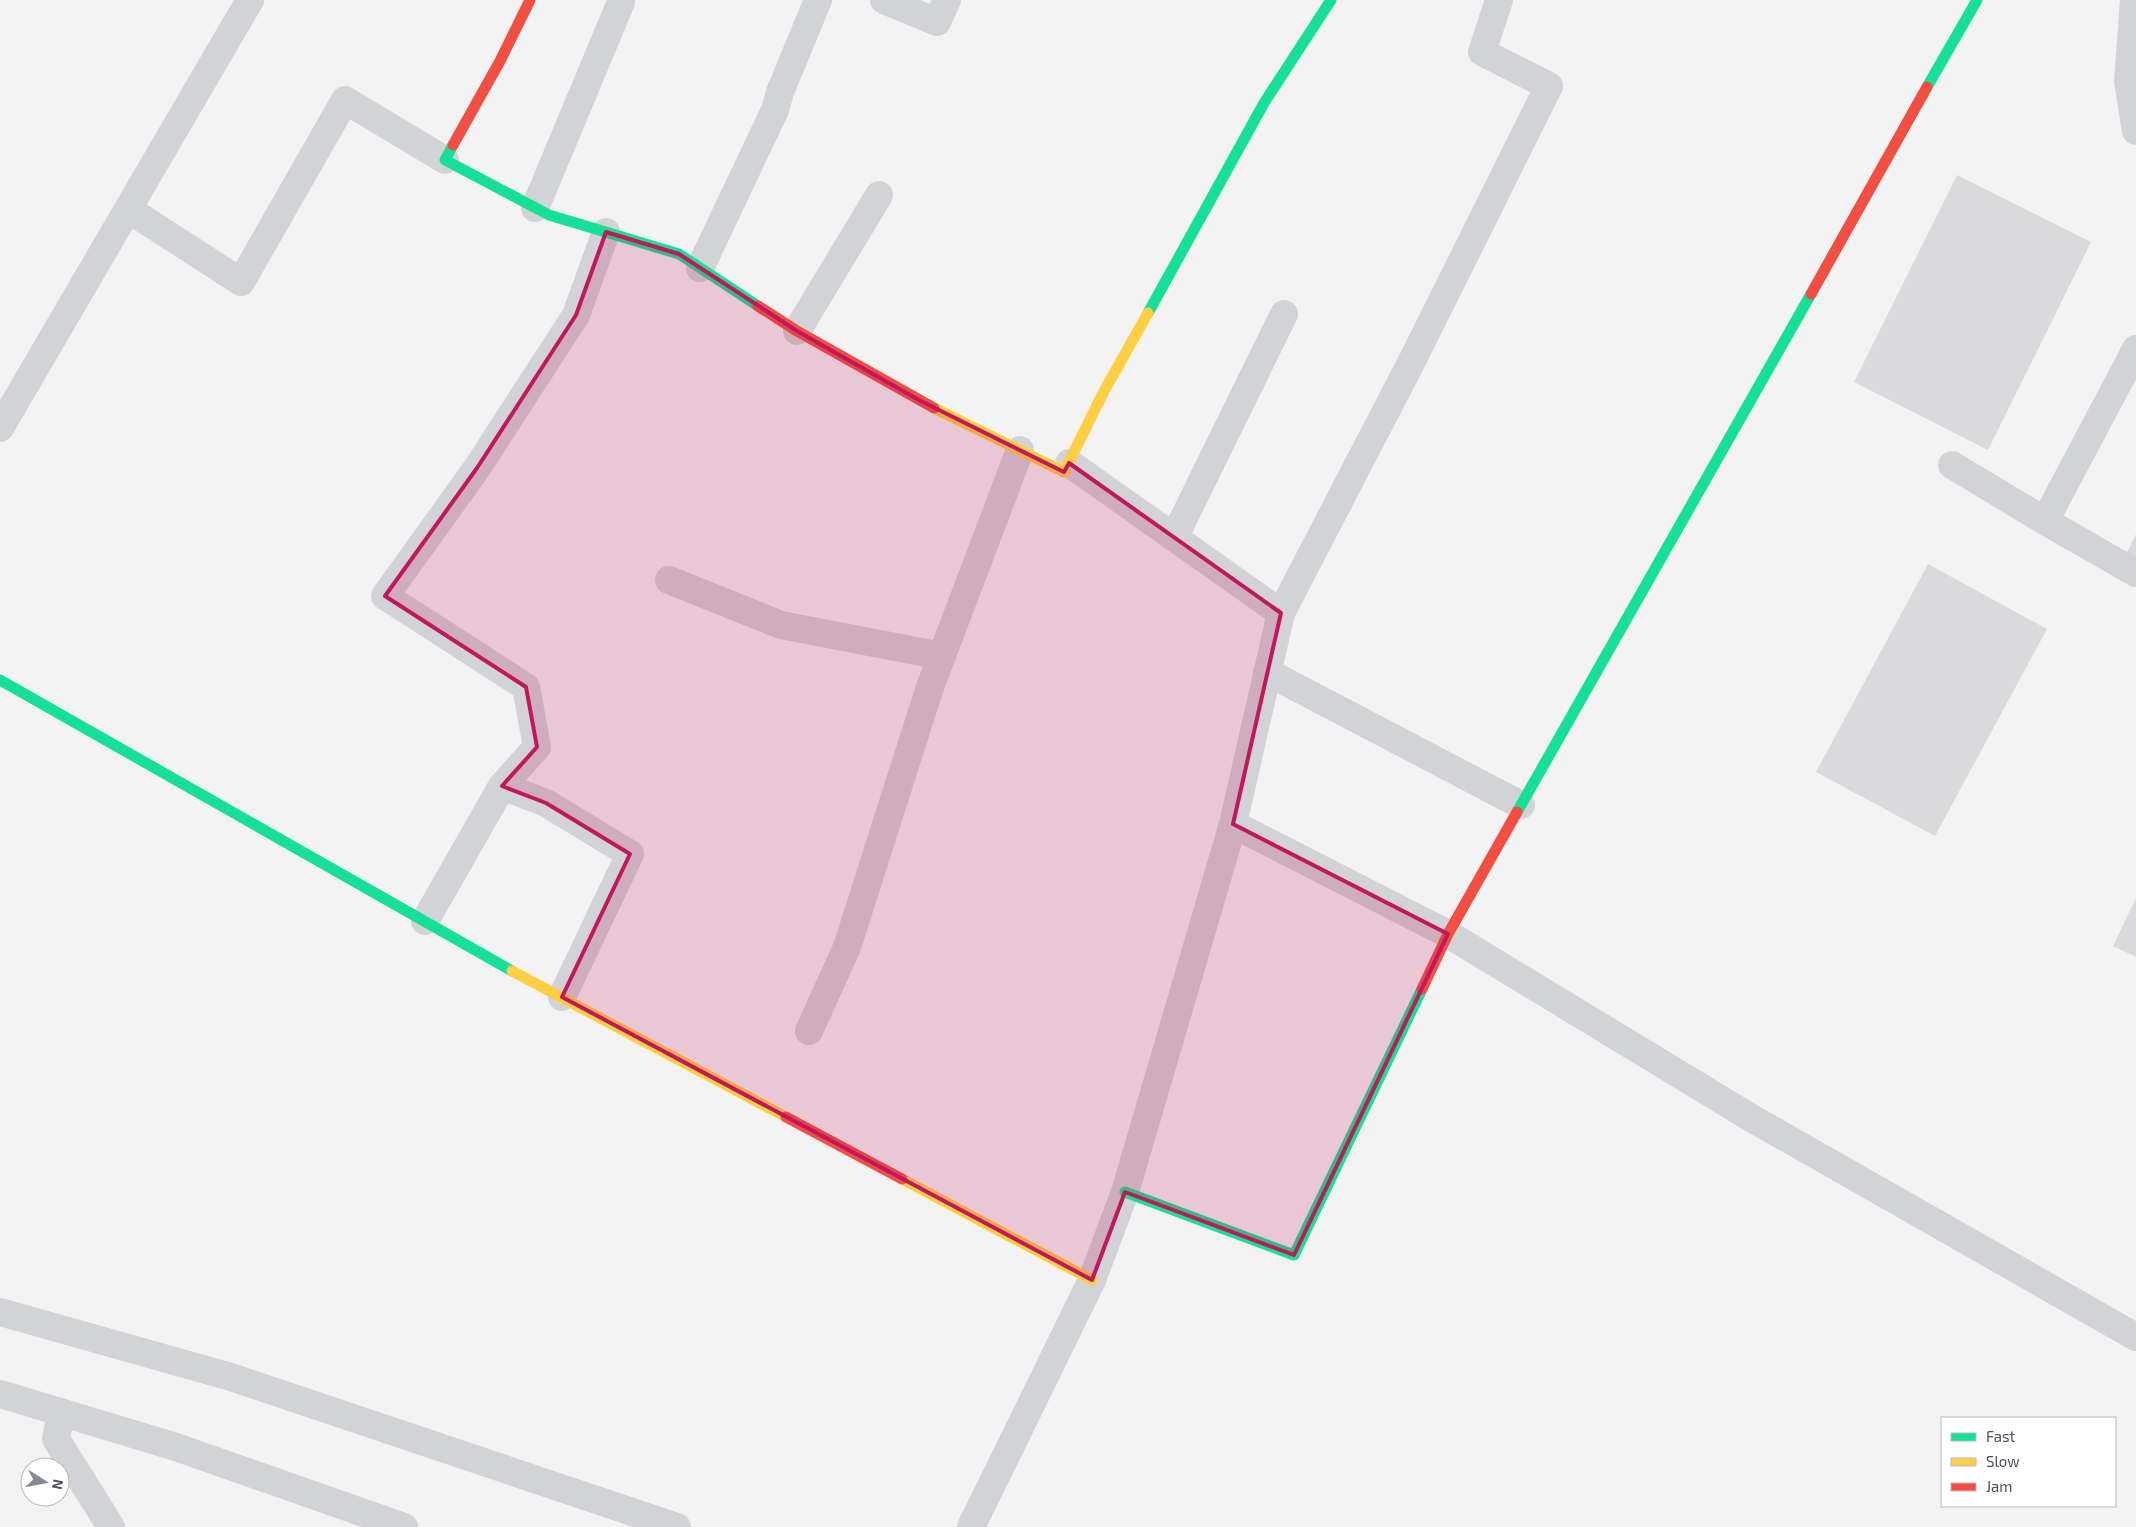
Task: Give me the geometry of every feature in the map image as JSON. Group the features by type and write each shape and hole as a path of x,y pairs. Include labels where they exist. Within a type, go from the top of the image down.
{"street":[{"path":"0,428 250,0"},
{"path":"445,160 500,61 530,0"},
{"path":"700,268 775,110 780,92 818,0"},
{"path":"884,0 937,22 947,0"},
{"path":"128,209 241,282 345,100 445,160 548,215 679,254 796,331 919,400 1064,472 1104,393 1264,103 1331,0"},
{"path":"971,1527 1092,1280 1125,1192 1233,824 1281,612 1413,358 1549,86 1482,52 1499,0"},
{"path":"1125,1192 1294,1255 1448,934 1977,0"},
{"path":"2134,0 2128,81 2136,130"},
{"path":"535,208 621,2"},
{"path":"796,331 879,195"},
{"path":"425,921 502,786 537,747 526,687 385,596 478,468 576,315 606,232"},
{"path":"1174,538 1284,314"},
{"path":"2044,521 2136,349"},
{"path":"809,1031 848,947 930,687 1020,450"},
{"path":"1069,463 1281,612"},
{"path":"1952,465 2044,521 2136,573"},
{"path":"669,580 781,625 942,656"},
{"path":"1267,672 1521,805"},
{"path":"0,680 562,997 1092,1280"},
{"path":"502,786 546,803 630,854 562,997"},
{"path":"1233,824 1448,934 1753,1119 2136,1337"},
{"path":"0,1312 231,1377 677,1527"},
{"path":"0,1394 176,1447 375,1522 404,1527"},
{"path":"61,1412 56,1439 110,1527"}],"highlighted area":[{"path":"606,232 679,254 797,331 919,400 1064,472 1069,463 1281,613 1233,824 1448,934 1294,1255 1125,1192 1092,1280 562,997 630,854 546,803 502,786 537,747 526,687 385,596 477,468 576,315"}],"building":[{"path":"1957,175 2091,242 1988,450 1854,382"},
{"path":"2136,534 2136,558 2127,553"},
{"path":"1928,564 2047,629 1935,836 1816,772"},
{"path":"2136,898 2136,957 2113,946"}],"traffic: fast":[{"path":"1148,313 1264,103 1331,0"},
{"path":"1927,87 1977,0"},
{"path":"453,145 445,160 549,215 679,254 758,306"},
{"path":"1517,812 1811,294"},
{"path":"0,680 512,971"},
{"path":"1125,1192 1294,1255 1422,989"}],"traffic: slow":[{"path":"934,408 1064,472 1103,393 1148,313"},
{"path":"512,971 786,1117"},
{"path":"902,1179 1092,1280"}],"traffic: jam":[{"path":"453,145 500,61 530,0"},
{"path":"1811,294 1927,87"},
{"path":"758,306 797,331 934,408"},
{"path":"1422,989 1448,934 1517,812"},
{"path":"786,1117 902,1179"}]}
